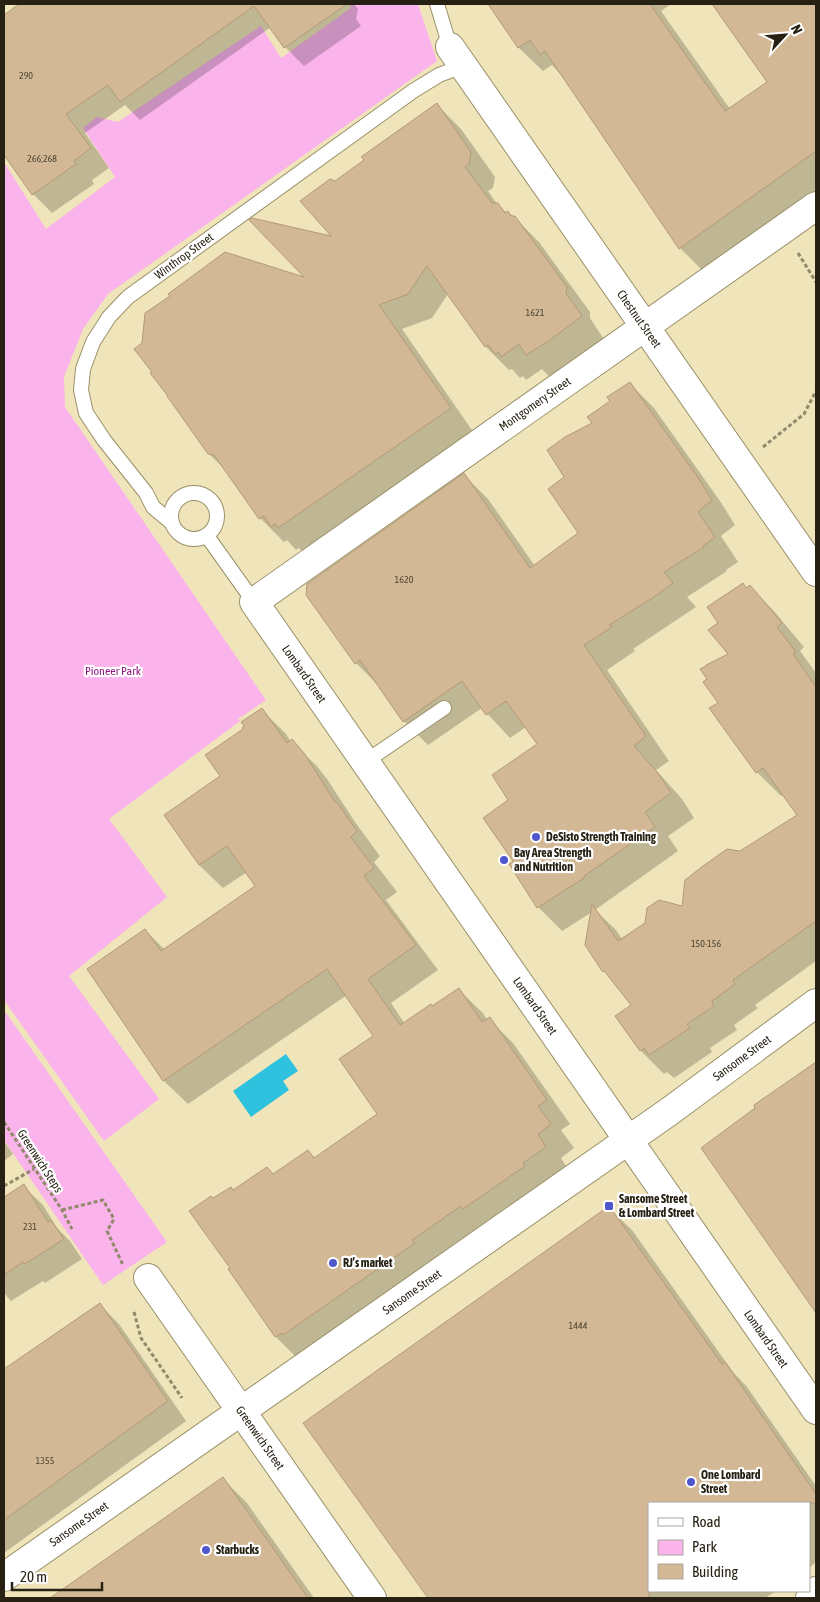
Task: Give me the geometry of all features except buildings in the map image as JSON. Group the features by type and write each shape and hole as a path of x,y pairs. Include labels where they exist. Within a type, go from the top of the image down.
{"street":[{"name":"Chestnut Street","path":"457,56 816,572"},
{"name":"Montgomery Street","path":"254,602 816,206"},
{"name":"Lombard Street","path":"254,602 816,1410"},
{"name":"Sansome Street","path":"4,1576 628,1141 816,1003"},
{"name":"Greenwich Street","path":"136,1273 242,1411 372,1598"},
{"path":"810,1598 816,1591"}],"lane":[{"path":"437,4 457,56"},
{"name":"Winthrop Street","path":"170,522 153,507 146,493 104,440 86,413 81,390 83,369 93,342 109,318 128,297 420,86 439,75 457,56"},
{"path":"189,493 198,493 213,503 217,511 217,521 214,530 207,536 199,540 190,540 181,536 175,530 170,522 170,512 180,497 189,493"},
{"path":"207,536 254,602"},
{"path":"365,762 444,708"}],"path":[{"path":"741,464 804,414 816,391"},
{"name":"Greenwich Steps","path":"4,1122 62,1210 72,1230"},
{"path":"4,1186 34,1169"},
{"name":"Greenwich Steps","path":"62,1210 103,1200 114,1219 107,1231 136,1273"},
{"path":"133,1311 141,1338 182,1398"}],"green space":[{"name":"Pioneer Park","path":"350,4 418,4 437,61 108,294 83,329 64,377 65,407 266,700 238,719 240,721 109,819 167,897 69,976 159,1099 104,1141 4,1000 4,162 46,229 115,177 83,128 97,117 118,122 261,26 281,58 351,8"},
{"path":"4,1010 167,1242 103,1285 4,1140"}],"water":[{"path":"286,1054 298,1071 283,1081 289,1090 251,1117 233,1091"}],"place":[{"name":"DeSisto Strength Training","path":"536,837"},
{"name":"Bay Area Strength and Nutrition","path":"504,860"},
{"name":"Sansome Street & Lombard Street","path":"609,1206"},
{"name":"RJ’s market","path":"333,1263"},
{"name":"One Lombard Street","path":"691,1482"},
{"name":"Starbucks","path":"206,1550"}]}
